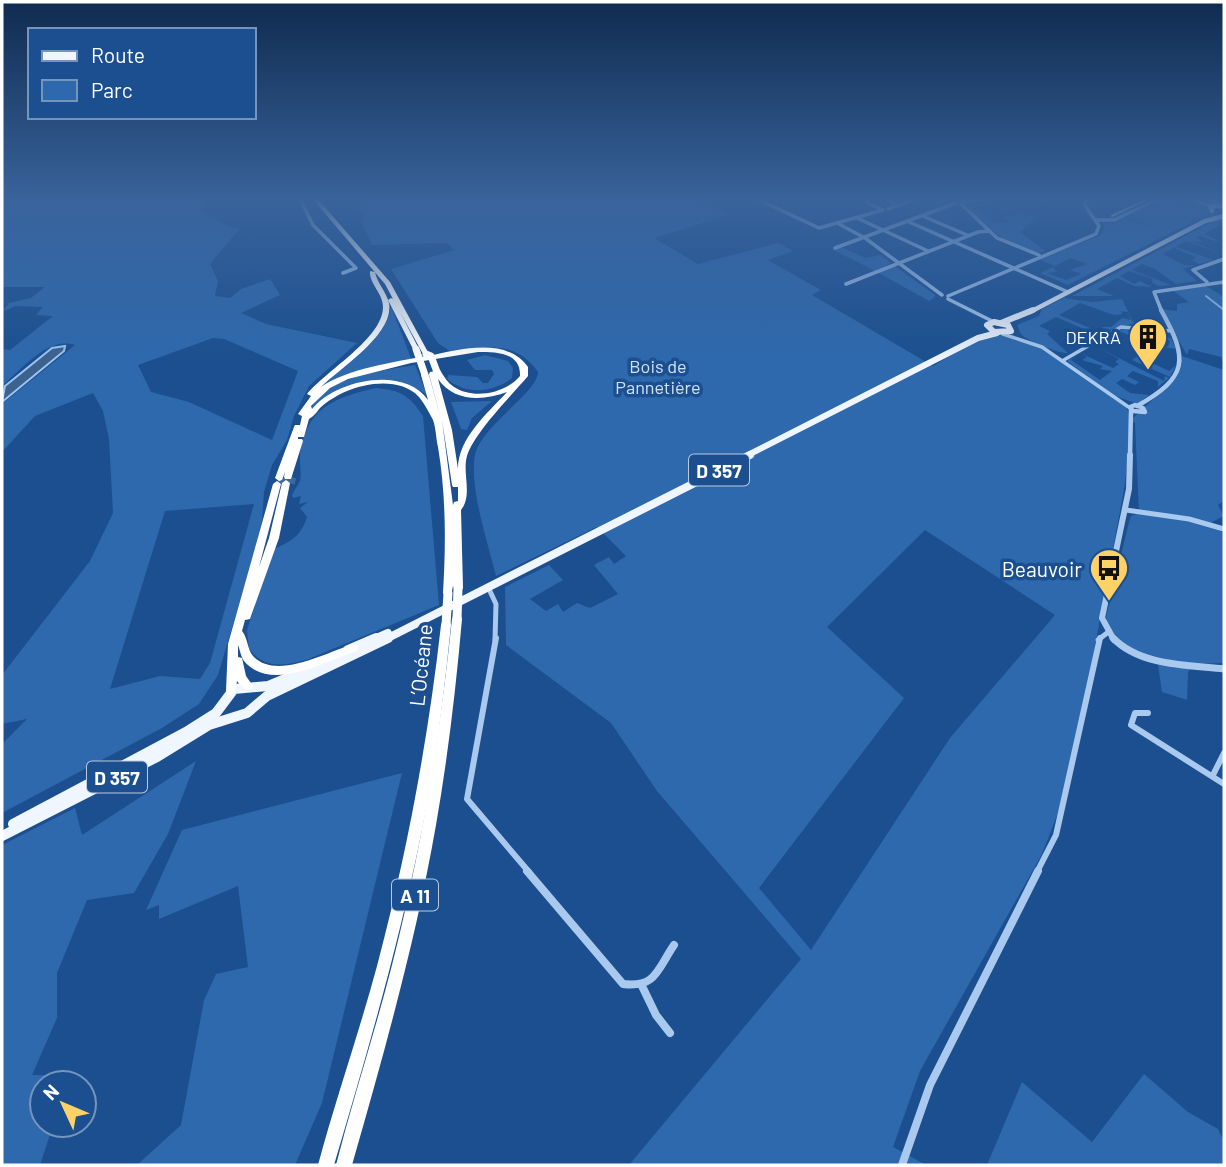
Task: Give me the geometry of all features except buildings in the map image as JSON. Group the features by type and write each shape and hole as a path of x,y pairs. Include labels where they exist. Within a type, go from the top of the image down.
{"highway":[{"name":"L’Océane","path":"344,1165 385,1017 423,857 443,743 451,622 448,593 448,509 432,373 422,350 400,315 372,272 354,251"},
{"name":"L’Océane","path":"326,1165 381,975 413,841 458,588 458,508 450,442 432,373 385,279 361,251"},
{"path":"231,691 233,644 302,414 317,386 366,343 383,322 385,301 372,272"},
{"path":"302,414 324,388 356,374 478,350 499,351 513,356 524,367 524,376 469,441 463,458 462,503 458,508"},
{"path":"301,435 306,413 313,401 328,388 353,377 487,351 513,357 523,372 518,381 507,390 475,396 450,389 432,373"},
{"path":"293,449 310,415 324,400 343,390 372,383 394,384 413,389 426,401 438,420"},
{"path":"252,687 241,678 238,665 240,635 274,538 277,503"},
{"path":"240,635 247,657 267,670 301,667 353,648"}],"main road":[{"path":"1016,319 1010,328 1000,333 988,327 994,322 1016,319 1147,251"},
{"path":"1002,323 1010,328"},
{"name":"D 357","path":"978,338 988,327"},
{"name":"D 357","path":"259,701 978,338 1000,333"},
{"name":"D 357","path":"252,687 283,681 455,604"},
{"path":"252,687 259,701 247,713 231,716 224,712 222,704 231,691 252,687"},
{"name":"D 357","path":"2,830 186,732 216,713 222,704"},
{"name":"D 357","path":"2,836 231,716"}],"street":[{"path":"339,251 356,268 343,273"},
{"path":"881,251 942,295 994,322"},
{"path":"846,284 927,251"},
{"path":"977,251 1068,292"},
{"path":"1029,251 1040,256"},
{"path":"948,298 1052,251"},
{"path":"1207,282 1193,273 1193,270 1224,260"},
{"path":"1133,407 1148,401 1174,380 1181,370 1182,355 1153,295 1160,289 1224,282"},
{"path":"974,313 988,327"},
{"path":"1062,361 1121,327 1172,331"},
{"path":"1010,328 1113,397 1143,411"},
{"path":"1000,333 1027,340"},
{"path":"1131,420 1143,411 1148,401"},
{"path":"1133,407 1126,510 1102,618 1107,633 1124,646 1150,659 1177,666 1224,669"},
{"path":"1126,510 1189,519 1224,529"},
{"path":"488,587 496,604 497,630 467,799 623,984 642,986 651,980 674,945"},
{"path":"902,1165 930,1085 1056,835 1098,639 1107,633"},
{"path":"1148,713 1135,713 1131,725 1224,784"},
{"path":"1213,775 1224,753"},
{"path":"642,986 656,1015 670,1033"}],"green space":[{"path":"2,251 220,251 210,264 218,281 215,296 230,298 241,289 270,279 280,295 241,313 266,324 357,343 309,386 294,416 287,440 272,465 264,492 262,521 254,554 218,675 199,704 162,728 2,813 2,744 27,719 2,724 2,675 90,561 113,513 109,439 103,411 93,393 35,416 2,452 2,404 75,345 65,343 45,350 2,386 2,349 10,350 53,316 36,315 43,307 15,306 2,312 9,303 31,298 45,287 2,287","holes":["213,338 224,339 298,371 272,440 189,402 151,392 138,365","254,504 210,663 200,679 160,676 110,689 165,511"]},
{"name":"Bois de Pannetière","path":"449,251 677,251 698,264 746,251 792,251 768,260 821,290 812,295 933,366 983,338 1006,336 1024,340 1061,359 1126,406 1131,420 1125,484 1083,711 1058,813 1042,854 920,1071 893,1147 926,1165 629,1165 801,959 657,791 611,723 506,645 505,587 549,565 563,580 530,599 546,611 558,604 563,612 577,603 590,608 618,594 594,565 609,557 614,564 626,556 597,527 496,576 477,499 475,455 487,433 529,389 538,372 529,362 510,350 488,347 451,352 438,343 391,269","holes":["925,530 1055,615 950,738 811,950 759,888 904,698 827,627"]},
{"path":"837,251 851,251 866,258 881,255 891,263 875,271"},
{"path":"1059,251 1134,251 1068,285 1040,273 1053,267 1057,272 1047,273 1066,280 1081,274 1070,270 1087,264 1071,258 1055,266 1039,259"},
{"path":"1156,251 1168,251 1163,254 1184,265 1196,265 1183,269 1197,281 1176,284 1155,269 1142,264 1132,270 1171,285 1158,286 1152,282 1153,279 1129,271 1120,276 1134,284 1140,281 1152,287 1135,286 1117,278 1097,289 1114,296 1072,296"},
{"path":"1182,251 1214,260 1199,264 1192,260 1196,257"},
{"path":"892,264 935,295 934,298 929,301 877,272"},
{"path":"1206,286 1224,297 1224,364 1221,357 1189,349 1187,355 1160,309 1177,311 1177,304 1189,302 1172,290"},
{"path":"1064,298 1092,302 1122,299 1133,322 1165,327 1136,323 1105,331 1102,327 1111,327 1122,318 1131,320 1128,312 1121,311 1122,314 1114,315 1080,303 1059,315 1102,333 1098,335 1056,317 1039,326 1050,331 1047,334 1068,353 1029,340 1021,334 1017,325 1039,316 1042,309"},
{"path":"391,306 412,361 369,370 318,390 381,332"},
{"path":"1125,328 1135,337 1168,347 1170,341 1166,338 1171,338 1176,349 1157,346 1140,357 1169,371 1176,365 1170,377 1132,360 1141,354 1135,350 1147,343 1119,331"},
{"path":"1095,346 1164,381 1165,376 1169,378 1158,387 1158,381 1133,371 1127,376 1139,382 1135,385 1122,379 1116,383 1130,393 1149,395 1137,404 1113,395 1067,361 1076,356 1071,360 1100,380 1112,371 1100,369 1103,366 1082,360 1087,357 1080,353 1113,368 1119,364 1115,362 1119,359"},
{"path":"485,355 508,361 513,368 512,378 497,387 480,390 463,388 447,379 448,375 477,377 483,383 488,383 494,374 492,370 475,370 467,360"},
{"path":"1182,356 1224,370 1224,501 1218,505 1224,516 1210,523 1224,532 1224,663 1194,664 1188,672 1187,700 1162,692 1157,658 1124,645 1112,633 1106,617 1129,522 1131,516 1139,513 1135,423 1131,420 1177,377"},
{"path":"415,365 427,395 398,383 363,383 331,394 317,403 307,415 326,391 339,383 369,373"},
{"path":"376,388 404,395 423,416 439,605 306,660 290,664 268,663 249,649 247,630 273,549 294,538 307,517 300,508 308,502 299,504 301,496 293,498 292,495 300,481 300,453 309,425 325,407 348,396"},
{"path":"492,401 472,418 467,430 461,429 451,402"},
{"path":"196,761 168,834 134,893 87,900 57,973 57,1018 35,1069 28,1069 28,1139 48,1139 40,1165 2,1165 2,845 75,808 82,835"},
{"path":"402,773 322,1103 295,1165 137,1165 181,1125 204,1000 216,974 248,967 238,886 159,919 159,905 146,910 182,830"},
{"path":"1144,1074 1188,1112 1218,1129 1224,1141 1224,1165 987,1165 1022,1082 1092,1142"}],"shaded area":[{"path":"65,346 64,351 2,402 5,386 52,348"}],"waterway":[{"path":"1206,296 1224,310"}],"tunnel":[{"path":"290,483 292,477"},
{"path":"282,484 284,478"}],"place":[{"name":"DEKRA","path":"1148,371"},
{"name":"Beauvoir","path":"1109,602"}]}
